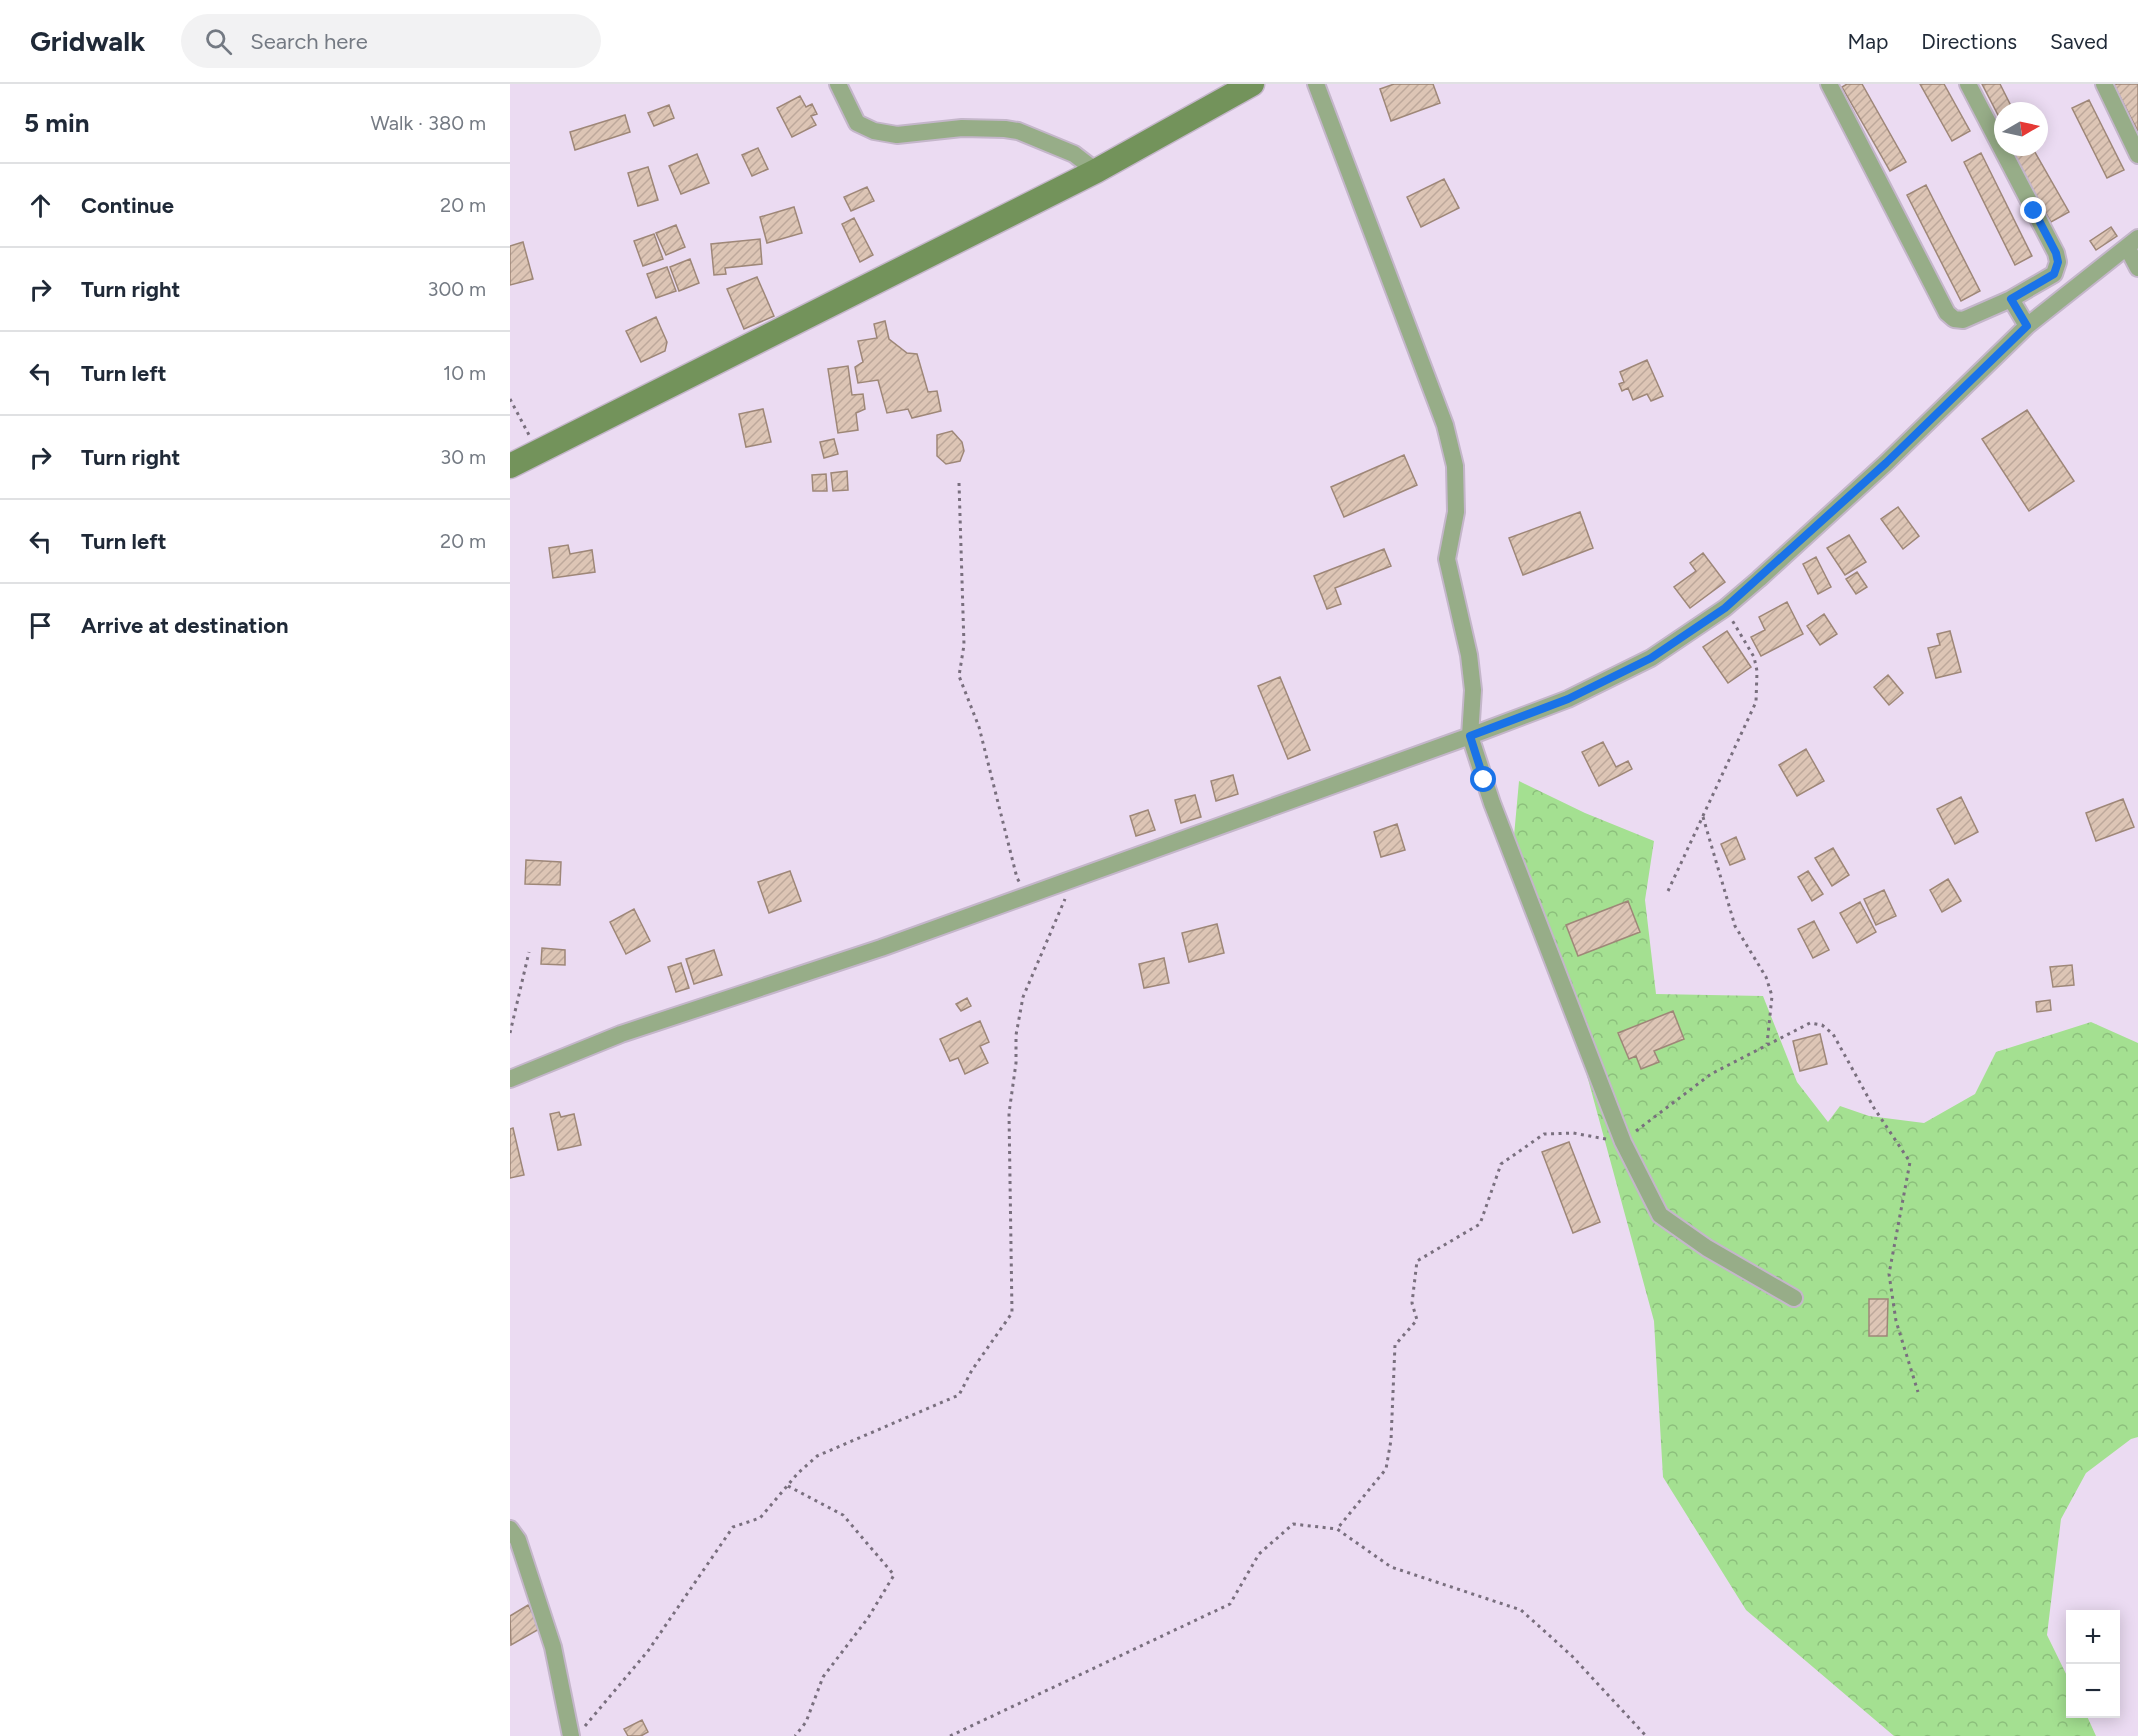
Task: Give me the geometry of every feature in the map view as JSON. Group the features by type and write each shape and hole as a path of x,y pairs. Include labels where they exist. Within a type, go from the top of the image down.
{"main road":[{"path":"510,466 1096,171 1252,84"}],"street":[{"path":"838,84 857,123 874,131 897,135 962,128 1018,131 1074,154 1096,171"},
{"path":"1316,84 1441,414 1455,466 1456,513 1447,559 1469,655 1473,690 1470,736 1492,803 1623,1142 1660,1215 1707,1248 1794,1298"},
{"path":"1829,84 1947,313 1954,319 1963,320 2011,299 2054,274 2058,262 2056,253 1968,84"},
{"path":"2104,84 2138,155"},
{"path":"510,1079 621,1034 881,948 1470,736 1568,699 1651,658 1725,608 1886,463 2027,326 2133,242 2138,268"},
{"path":"2011,299 2027,326"},
{"path":"510,1529 518,1539 553,1647 577,1732"}],"path":[{"path":"510,399 538,452"},
{"path":"959,483 964,645 959,676 979,727 1017,878 1028,895"},
{"path":"1668,891 1756,702 1758,671 1754,657 1725,608"},
{"path":"1703,817 1735,926 1766,977 1772,996 1767,1044"},
{"path":"577,1732 648,1651 733,1527 760,1518 817,1456 959,1395 972,1370 1012,1314 1009,1113 1016,1063 1016,1035 1023,997 1074,879"},
{"path":"510,1033 529,952"},
{"path":"1336,1529 1386,1469 1391,1440 1395,1345 1417,1320 1412,1303 1417,1261 1480,1224 1501,1164 1545,1134 1573,1133 1623,1142 1711,1074 1810,1023 1822,1025 1833,1034 1874,1108 1910,1162 1890,1274 1896,1321 1918,1392"},
{"path":"788,1486 843,1515 894,1575 868,1618 823,1677 806,1722 795,1736"},
{"path":"950,1736 1230,1604 1259,1554 1293,1524 1336,1529 1391,1567 1521,1610 1572,1656 1646,1736"}],"green space":[{"path":"1519,781 1585,813 1654,841 1645,900 1656,994 1763,996 1797,1082 1828,1122 1840,1106 1869,1116 1924,1123 1975,1094 1996,1052 2091,1022 2138,1043 2138,1437 2131,1439 2086,1473 2061,1519 2047,1635 2066,1674 2066,1718 2088,1718 2096,1736 1894,1736 1746,1610 1663,1477 1654,1321 1555,958 1512,858"}],"building":[{"path":"1394,84 1433,84 1440,103 1391,121 1380,89"},
{"path":"1847,84 1862,84 1906,162 1890,171 1842,87"},
{"path":"1920,84 1944,84 1970,131 1952,141"},
{"path":"1982,84 2000,84 2009,102 1994,102 1994,107"},
{"path":"2138,84 2138,131 2114,85"},
{"path":"800,96 806,107 812,104 817,114 811,116 816,125 792,137 777,108"},
{"path":"2089,100 2124,170 2107,178 2072,108"},
{"path":"669,105 674,118 654,126 648,113"},
{"path":"625,115 630,132 575,150 570,132"},
{"path":"758,148 768,169 752,176 742,155"},
{"path":"1981,153 2032,256 2015,265 1964,162"},
{"path":"697,154 709,183 681,194 669,166"},
{"path":"2013,156 2037,156 2069,212 2051,222"},
{"path":"648,167 658,200 638,206 628,173"},
{"path":"1444,179 1459,208 1421,227 1407,197"},
{"path":"1926,185 1980,291 1961,301 1907,195"},
{"path":"867,187 874,201 851,211 844,197"},
{"path":"794,207 802,233 767,243 760,217"},
{"path":"854,218 873,255 860,262 842,224"},
{"path":"676,225 685,247 666,255 656,233"},
{"path":"2111,227 2117,236 2096,250 2090,241"},
{"path":"654,234 663,259 643,266 634,241"},
{"path":"760,239 762,264 725,268 726,274 714,275 711,244"},
{"path":"523,242 533,279 510,285 510,246"},
{"path":"690,259 699,283 679,291 670,267"},
{"path":"667,267 676,291 656,298 647,274"},
{"path":"757,277 774,316 744,329 727,289"},
{"path":"656,317 667,342 665,351 641,362 626,331"},
{"path":"885,321 889,339 907,353 917,354 928,392 937,391 941,411 912,418 908,409 887,413 878,380 858,383 855,367 863,362 858,341 877,338 874,324"},
{"path":"1647,360 1663,396 1651,401 1647,394 1633,400 1628,388 1622,391 1619,384 1624,382 1620,372"},
{"path":"848,366 852,395 863,394 865,409 856,413 858,430 838,433 828,369"},
{"path":"763,409 771,442 746,447 739,414"},
{"path":"2027,410 2074,481 2029,511 1982,439"},
{"path":"952,431 962,442 964,451 960,461 946,464 937,456 937,435"},
{"path":"834,439 838,454 824,458 820,442"},
{"path":"1404,455 1417,485 1344,517 1331,487"},
{"path":"847,471 848,490 833,491 831,473"},
{"path":"826,474 827,491 813,491 812,475"},
{"path":"1898,507 1919,536 1903,549 1881,519"},
{"path":"1580,512 1593,548 1523,575 1509,538"},
{"path":"1849,535 1866,562 1845,575 1827,548"},
{"path":"568,545 570,554 592,550 595,572 553,578 549,548"},
{"path":"1384,549 1391,566 1335,588 1341,604 1327,609 1314,576"},
{"path":"1703,553 1725,582 1690,608 1674,587 1696,571 1690,563"},
{"path":"1816,557 1831,587 1818,594 1803,564"},
{"path":"1857,572 1867,587 1856,594 1846,579"},
{"path":"1787,602 1803,634 1761,656 1751,637 1765,630 1759,617"},
{"path":"1824,614 1837,634 1820,645 1807,626"},
{"path":"1727,631 1751,667 1728,683 1703,647"},
{"path":"1950,631 1961,672 1936,678 1928,648 1940,645 1937,634"},
{"path":"1888,675 1903,693 1889,705 1874,687"},
{"path":"1280,677 1310,750 1288,759 1258,686"},
{"path":"1603,742 1616,767 1628,761 1632,769 1599,786 1582,752"},
{"path":"1806,749 1824,781 1797,796 1779,765"},
{"path":"1233,775 1238,794 1216,801 1211,781"},
{"path":"1195,795 1201,817 1181,823 1175,800"},
{"path":"1961,797 1978,832 1955,844 1937,809"},
{"path":"2123,799 2134,827 2096,841 2086,813"},
{"path":"1148,810 1155,830 1136,836 1130,816"},
{"path":"1397,824 1405,850 1381,857 1374,832"},
{"path":"1736,837 1745,859 1730,865 1721,844"},
{"path":"1833,848 1849,875 1832,886 1815,858"},
{"path":"526,860 561,862 560,885 525,884"},
{"path":"790,871 801,901 769,913 758,882"},
{"path":"1808,871 1823,894 1812,901 1798,877"},
{"path":"1948,879 1961,901 1942,912 1930,890"},
{"path":"1884,890 1896,916 1876,925 1864,899"},
{"path":"1628,901 1640,932 1578,956 1566,925"},
{"path":"1860,902 1876,932 1857,943 1840,913"},
{"path":"634,909 650,941 626,954 610,922"},
{"path":"1814,921 1829,950 1813,958 1798,929"},
{"path":"1217,924 1224,953 1189,962 1182,933"},
{"path":"542,948 565,950 565,965 541,964"},
{"path":"714,950 722,975 694,984 686,959"},
{"path":"1164,958 1169,983 1144,988 1139,964"},
{"path":"681,963 689,988 676,992 668,967"},
{"path":"2072,965 2074,985 2053,987 2050,967"},
{"path":"967,998 971,1006 961,1011 956,1004"},
{"path":"2050,1000 2051,1010 2037,1012 2036,1002"},
{"path":"1673,1011 1684,1039 1654,1051 1659,1062 1641,1069 1636,1056 1629,1059 1618,1033"},
{"path":"980,1021 989,1042 980,1046 988,1063 965,1074 958,1058 950,1061 940,1039"},
{"path":"1820,1034 1827,1064 1800,1071 1793,1041"},
{"path":"559,1112 561,1117 574,1114 581,1145 558,1150 550,1114"},
{"path":"513,1128 524,1175 510,1178 510,1129"},
{"path":"1569,1142 1600,1222 1573,1233 1542,1152"},
{"path":"1869,1299 1888,1299 1887,1336 1869,1336"},
{"path":"528,1605 541,1628 511,1645 510,1616"},
{"path":"642,1720 648,1732 641,1736 628,1736 624,1729"}],"route":[{"path":"1484,780 1470,736 1568,699 1651,658 1725,608 1886,463 2027,326 2011,299 2054,274 2058,262 2056,253 2034,211"}]}
